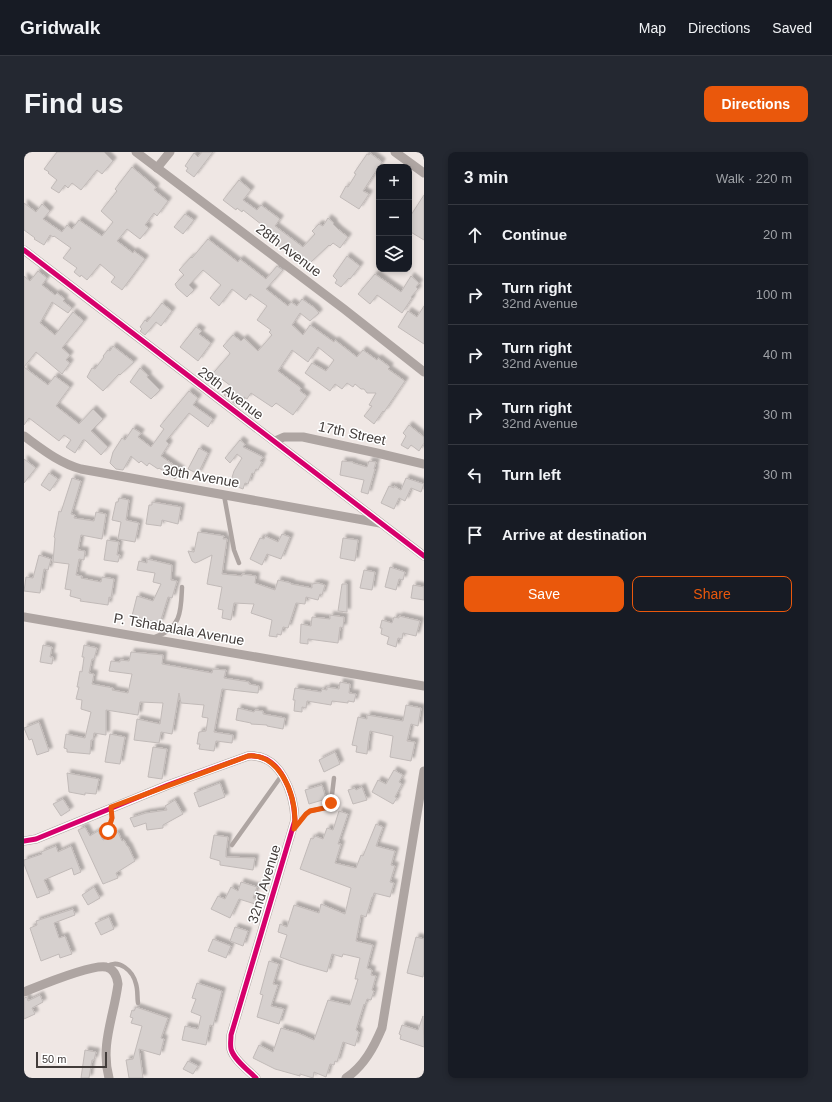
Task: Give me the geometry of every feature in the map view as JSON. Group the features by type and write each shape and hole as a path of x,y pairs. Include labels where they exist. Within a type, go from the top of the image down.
{"street":[{"name":"28th Avenue","path":"136,152 344,309 424,372"},
{"path":"157,168 170,152"},
{"path":"396,152 423,171"},
{"name":"29th Avenue","path":"24,250 424,556"},
{"name":"30th Avenue","path":"24,436 56,459 72,466 122,477 381,523"},
{"name":"17th Street","path":"275,441 284,437 303,437 424,464"},
{"name":"P. Tshabalala Avenue","path":"24,616 424,686"},
{"name":"32nd Avenue","path":"24,841 36,839 111,807 248,756 254,756 266,760 276,768 288,784 292,798 295,820 294,829 231,1035 231,1048 234,1054 256,1078"},
{"path":"346,1078 364,1062 374,1048 382,1028 420,813 424,771"},
{"path":"24,992 85,970 106,967 113,971 117,977 118,984 106,1048 105,1059 109,1078"}],"lane":[{"path":"224,495 234,550 239,563"},
{"path":"150,639 163,635 177,621 181,613 182,587"},
{"path":"232,845 282,775"},
{"path":"294,829 310,811 329,807 331,803 334,778"},
{"path":"108,831 112,818 111,807"},
{"path":"106,967 111,964 117,964 128,969 136,984 138,1003"}],"building":[{"path":"57,152 104,152 113,161 102,174 97,170 81,190 72,183 68,188 65,185 59,193 51,188 57,180 44,169"},
{"path":"202,152 213,152 194,177 186,171 188,168 185,166 194,153 198,157"},
{"path":"370,153 382,162 381,164 376,164 376,171 363,191 369,194 359,209 340,197 346,186 348,187 356,174 354,173 367,154 369,155"},
{"path":"132,167 156,187 154,190 168,201 157,216 154,213 145,225 149,228 140,239 127,229 117,241 133,253 134,251 145,259 122,290 111,282 115,277 100,264 87,280 81,275 80,277 74,272 77,268 63,258 71,248 54,236 53,237 50,235 44,245 24,230 24,203 36,212 42,204 50,211 43,219 62,232 67,225 72,229 79,220 102,236 113,222 101,211 117,191 115,189"},
{"path":"239,180 251,190 243,200 257,210 261,205 280,219 275,226 303,247 315,234 312,231 319,224 323,226 328,218 348,237 340,248 333,243 309,264 306,261 304,263 291,250 289,253 276,244 280,239 243,210 242,212 237,208 236,210 223,200"},
{"path":"424,195 424,240 412,233 412,213"},
{"path":"185,214 194,220 183,234 174,227"},
{"path":"208,239 238,262 240,259 266,279 277,266 283,270 266,289 288,306 291,302 297,306 302,299 315,308 319,313 310,321 300,313 292,325 303,335 310,325 334,342 335,340 357,357 363,350 377,360 378,358 390,367 388,369 405,381 374,424 364,416 372,406 369,405 376,393 367,393 364,389 361,389 355,384 353,387 347,383 342,389 335,384 330,391 305,373 312,363 326,371 334,360 318,347 308,362 292,350 278,371 301,388 300,391 307,396 293,415 276,403 272,407 251,393 247,399 244,397 239,405 236,405 224,395 231,386 219,377 213,384 208,379 229,355 230,353 223,346 233,335 241,341 244,338 258,351 272,335 269,332 271,330 257,320 267,306 250,294 246,300 232,289 219,306 210,298 221,285 203,270 189,285 194,290 187,297 177,288 175,284 184,275 179,270 191,257 192,258"},
{"path":"347,256 360,266 350,279 349,278 341,287 335,283 337,280 333,276"},
{"path":"38,271 47,278 42,285 55,295 57,293 65,299 63,301 72,308 68,313 52,302 40,323 55,335 73,312 84,321 62,348 70,355 66,360 70,363 62,374 36,352 24,367 24,276 30,281"},
{"path":"375,274 401,292 411,276 419,283 416,287 418,289 411,297 412,298 402,313 377,295 370,304 358,294"},
{"path":"162,303 172,311 161,326 156,322 145,335 140,331 142,329 140,327 145,320 147,322"},
{"path":"424,306 424,344 398,327 408,311 417,317"},
{"path":"196,327 202,331 199,334 211,343 198,361 180,347"},
{"path":"113,346 134,362 120,375 119,374 103,391 87,377 92,368 95,369 104,357 103,356 108,350 110,351"},
{"path":"24,367 48,385 55,376 70,387 56,406 79,424 93,409 103,419 91,431 108,447 101,455 85,440 83,440 75,453 66,447 71,440 64,435 59,441 29,418 24,425"},
{"path":"140,368 148,375 147,377 160,390 151,399 130,382"},
{"path":"189,391 198,398 193,405 213,419 208,427 189,413 166,441 169,444 161,456 181,470 175,479 149,463 147,466 141,461 139,463 131,456 123,470 116,469 110,463 113,452 122,438 125,440 133,428 141,433 138,437 151,447 164,429 160,426"},
{"path":"409,425 424,437 424,443 419,451 411,445 408,449 401,445 406,436 403,433"},
{"path":"240,440 245,444 243,447 263,457 260,461 262,462 258,470 256,469 254,474 252,473 248,484 245,483 243,489 230,484 234,471 242,458 237,454 230,463 225,458"},
{"path":"199,448 208,453 198,474 188,469"},
{"path":"24,459 36,468 24,483"},
{"path":"342,461 353,462 367,467 369,461 376,462 368,494 361,492 364,480 340,475"},
{"path":"49,473 58,479 50,491 41,485"},
{"path":"72,478 81,481 71,514 75,515 74,518 94,521 96,512 106,514 102,539 81,535 78,550 85,551 84,560 79,559 76,575 82,576 81,578 101,582 102,577 114,579 111,598 109,597 108,605 80,601 81,599 70,596 71,590 65,589 69,564 53,562 54,537 59,511 61,512"},
{"path":"406,478 424,484 421,492 411,488 405,501 399,498 394,509 381,503 389,486 394,488 394,486 401,490"},
{"path":"119,498 129,500 126,520 139,523 135,542 118,539 121,522 112,520 116,502 118,502"},
{"path":"152,502 181,507 178,524 162,520 161,526 146,524 149,505 152,505"},
{"path":"198,532 224,536 223,539 227,539 222,574 256,576 255,583 275,590 278,580 312,588 312,584 318,583 325,585 322,595 320,594 318,600 306,597 305,604 296,603 288,628 283,627 281,635 277,634 277,637 269,636 272,620 251,613 254,604 234,603 231,620 222,618 223,610 218,609 222,587 207,584 212,555 195,563 192,561 188,551 194,552"},
{"path":"282,534 290,537 281,559 267,554 262,565 250,559 260,538 264,539 265,536 278,542"},
{"path":"343,538 358,540 355,561 340,558"},
{"path":"107,540 119,542 117,555 120,555 118,562 104,560"},
{"path":"39,555 51,559 48,570 44,569 40,593 24,591 26,577 33,578"},
{"path":"147,559 172,565 171,580 177,581 172,598 168,597 160,623 132,616 137,596 153,601 161,584 153,582 155,573 137,570 139,561 147,563"},
{"path":"390,567 405,572 403,580 399,579 396,590 385,587"},
{"path":"364,570 375,572 372,590 360,588"},
{"path":"342,584 347,584 347,612 338,611"},
{"path":"413,585 424,587 424,600 411,598"},
{"path":"330,615 344,617 343,628 340,627 338,643 308,639 308,644 300,643 301,624 311,626 312,617 330,619"},
{"path":"399,616 420,621 416,636 403,633 402,639 398,638 396,647 387,644 389,637 381,634 382,628 380,628 382,620 392,623 394,617 399,618"},
{"path":"43,645 52,647 50,657 53,657 52,664 40,662"},
{"path":"84,645 97,648 94,659 92,659 89,673 94,674 92,684 113,688 112,690 128,693 132,674 109,671 111,661 129,661 131,652 163,655 162,664 212,673 213,669 226,670 224,678 249,682 249,684 259,686 258,693 222,689 214,732 233,735 232,743 216,741 214,751 199,749 200,744 197,744 199,732 206,731 208,718 202,717 204,705 181,703 179,693 172,734 161,732 159,743 134,740 137,719 160,724 163,703 140,702 138,715 106,710 106,735 94,733 93,740 91,740 90,754 67,752 67,749 64,748 66,734 85,738 91,712 81,709 82,700 76,699 79,687 77,687 80,671 82,672"},
{"path":"340,682 350,684 349,693 356,694 354,702 348,701 348,703 332,701 331,705 307,701 306,708 302,707 302,712 294,711 295,700 293,700 295,688 321,692 322,689 327,690 327,687 339,689"},
{"path":"406,705 421,708 418,726 411,724 407,741 415,742 411,761 390,757 393,736 370,731 367,754 356,752 357,746 352,745 358,717 367,719 367,715 403,721"},
{"path":"238,708 254,712 255,710 263,711 263,714 285,718 283,729 236,720"},
{"path":"39,722 49,751 37,755 32,739 29,740 24,728"},
{"path":"110,734 125,737 120,764 105,762"},
{"path":"153,747 167,749 162,779 148,777"},
{"path":"335,752 340,764 324,772 319,760"},
{"path":"394,770 403,775 399,782 402,784 393,804 372,792 378,780 386,784"},
{"path":"67,773 99,779 96,794 85,793 85,795 69,792"},
{"path":"220,783 225,797 199,807 194,793"},
{"path":"322,785 326,799 309,804 305,790"},
{"path":"362,787 367,800 353,804 348,790 355,788 356,790"},
{"path":"63,799 70,810 61,816 53,804"},
{"path":"175,800 183,814 163,825 163,828 147,830 146,823 134,827 130,818 146,813 167,810 165,806"},
{"path":"339,811 348,814 338,844 341,844 335,863 356,868 361,855 363,856 376,824 383,827 376,846 395,851 391,865 395,866 390,882 394,883 390,897 374,893 366,917 361,915 356,941 373,945 367,968 372,970 371,975 376,976 371,1000 367,999 365,1005 364,1004 356,1030 359,1032 355,1046 343,1042 337,1062 335,1061 334,1065 330,1064 326,1077 314,1072 313,1078 275,1069 253,1058 259,1045 273,1052 281,1028 314,1040 328,1000 350,1005 358,979 355,979 360,958 343,954 342,957 332,954 327,972 299,964 280,957 287,935 278,932 280,924 287,927 294,905 319,913 321,904 345,914 351,888 300,869 311,838 313,839 315,836 323,839 327,828 333,830"},
{"path":"85,827 90,836 98,831 103,840 118,832 122,841 124,840 128,846 135,861 116,873 118,878 103,884 78,830"},
{"path":"214,835 228,837 226,857 255,858 253,870 220,865 220,861 210,858"},
{"path":"56,846 58,852 71,846 81,872 74,875 72,868 44,880 50,893 37,898 24,864 24,860 42,854 41,852"},
{"path":"241,882 257,887 253,898 257,900 255,904 239,899 230,918 211,909 218,896 225,899 231,887 238,891"},
{"path":"94,887 100,898 88,905 82,895"},
{"path":"73,909 75,915 54,923 59,938 65,936 72,954 60,958 59,954 41,961 30,928 37,925 36,921"},
{"path":"109,917 114,929 101,935 95,923"},
{"path":"235,927 248,931 243,946 230,941"},
{"path":"416,937 424,939 423,977 407,973"},
{"path":"213,939 231,946 226,958 208,951"},
{"path":"269,961 279,964 273,984 278,985 271,1006 284,1009 279,1024 257,1017 263,995 260,994"},
{"path":"197,983 222,991 213,1026 210,1025 206,1045 182,1040 185,1026 198,1029 201,1016 191,1012 196,999 192,998"},
{"path":"40,995 43,1002 32,1008 35,1014 24,1019 24,998 27,997 28,1001"},
{"path":"136,1007 168,1018 161,1038 164,1039 160,1055 139,1049 143,1078 129,1078 126,1060 133,1059 142,1026 131,1023 133,1018 130,1017 132,1010 134,1011"},
{"path":"423,1016 424,1047 400,1039 401,1035 399,1034 402,1025 418,1030"},
{"path":"85,1050 96,1052 94,1060 92,1060 89,1078 81,1078"},
{"path":"188,1061 198,1066 193,1074 183,1069"}],"cycle path":[{"path":"24,250 424,556"},
{"path":"24,841 36,839 168,785 248,756 259,757 269,761 277,768 284,777 292,799 295,820 231,1035 231,1047 233,1053 238,1061 256,1078"}],"route":[{"path":"108,831 113,812 111,807 248,756 260,757 272,764 288,784 295,813 294,829 310,811 329,807 331,803"}]}
